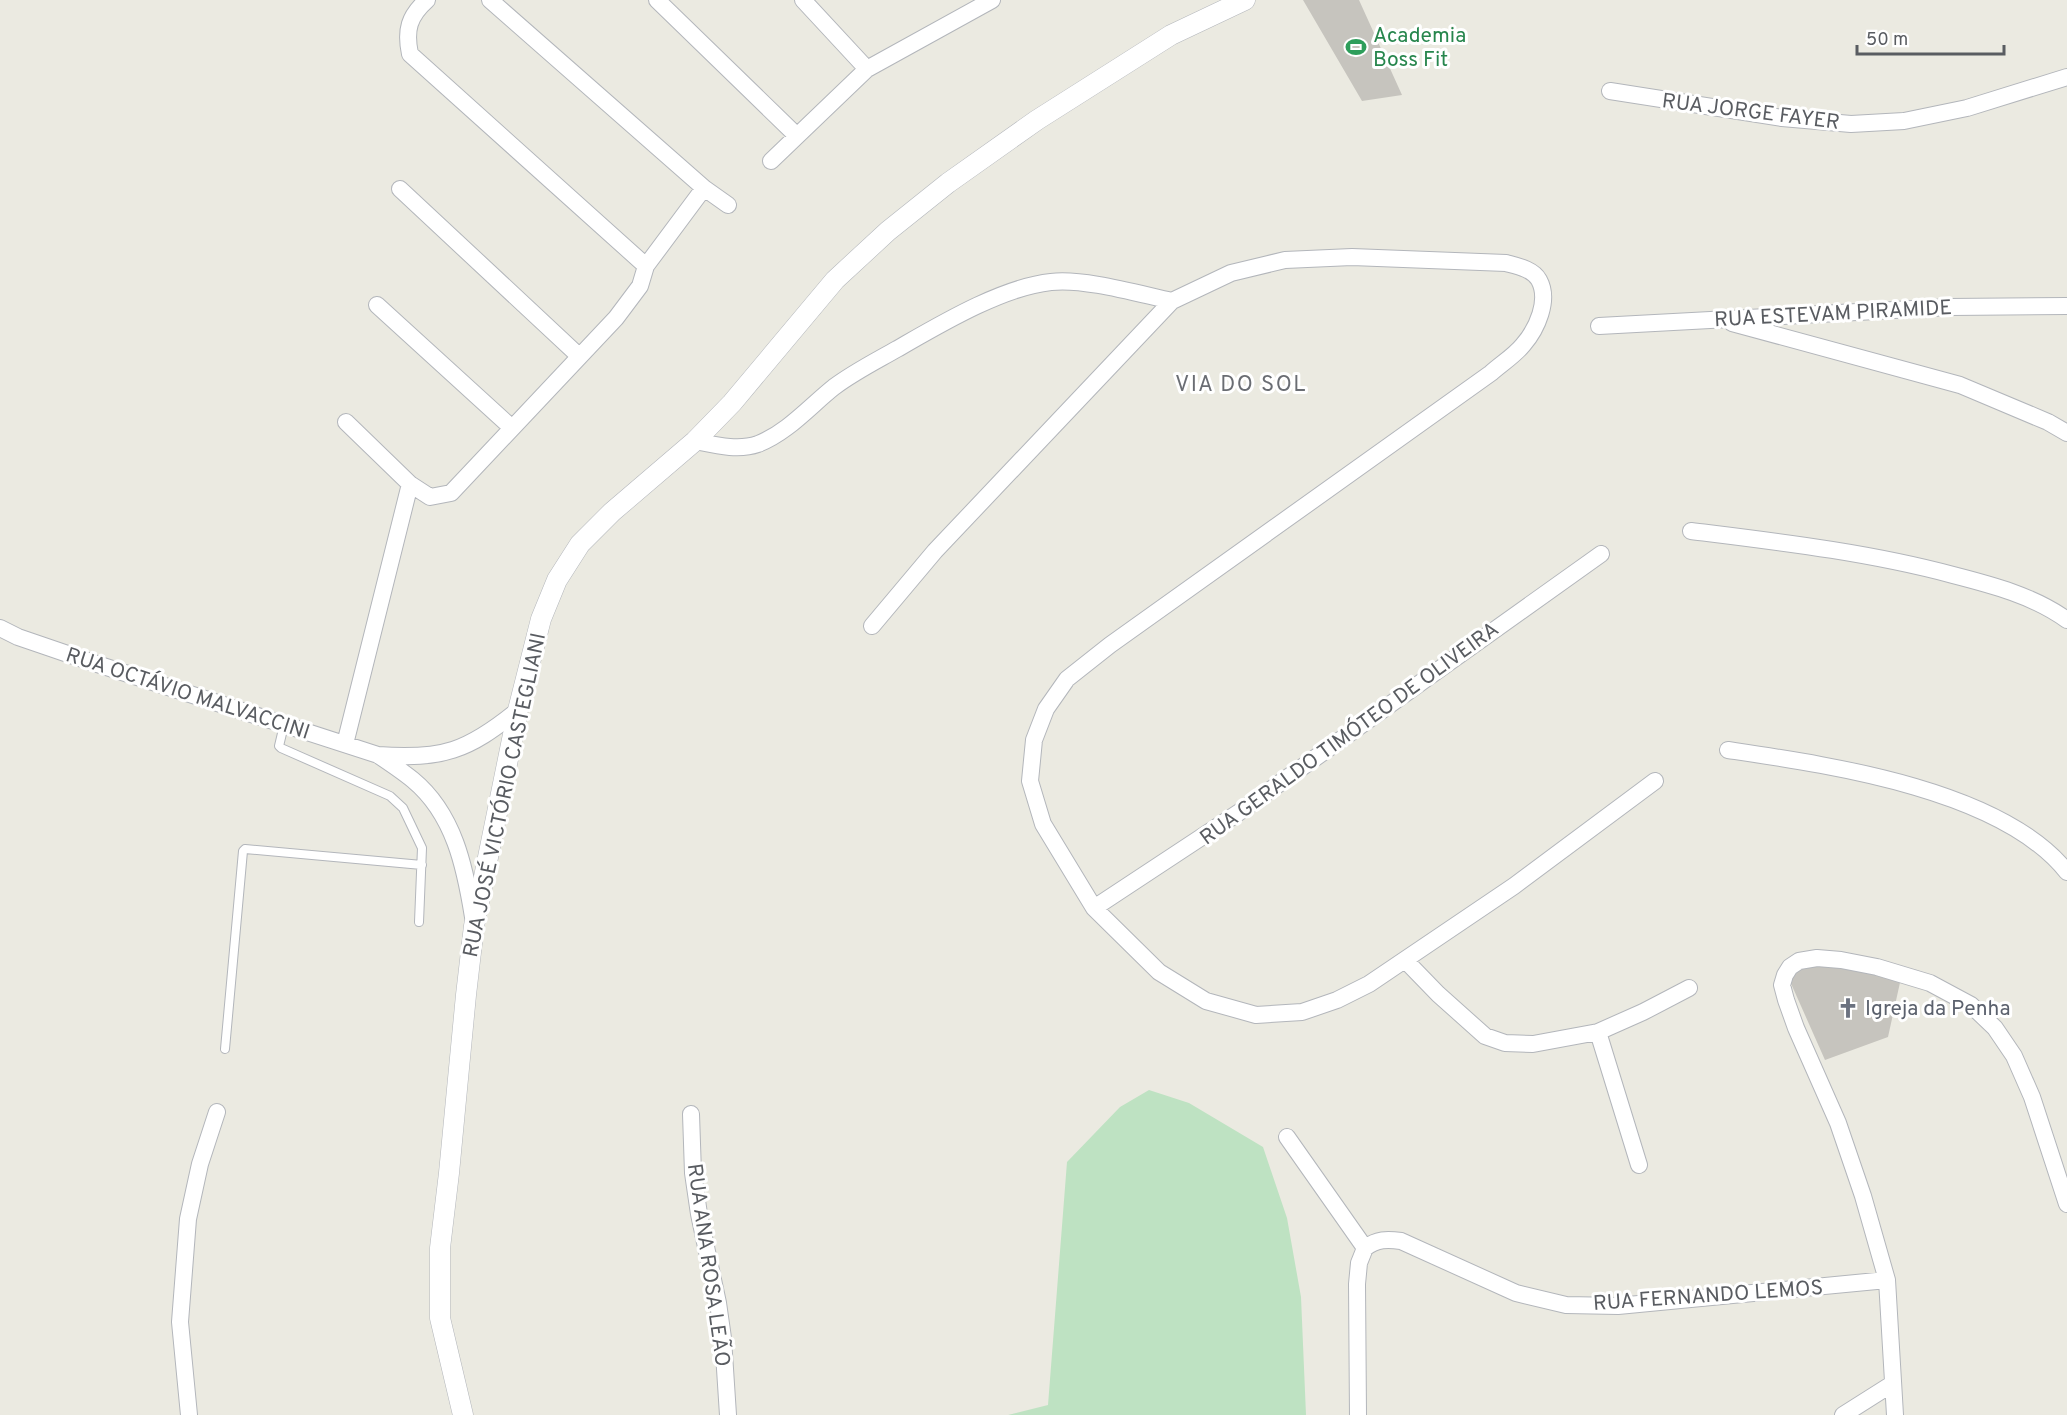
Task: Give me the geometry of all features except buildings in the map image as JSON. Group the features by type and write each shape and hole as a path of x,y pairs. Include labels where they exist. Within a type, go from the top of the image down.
{"street":[{"path":"427,0 416,10 410,25 407,39 410,54 646,266"},
{"path":"490,0 704,188 728,205"},
{"path":"657,0 796,135"},
{"path":"803,0 867,69"},
{"path":"771,161 867,69 992,0"},
{"name":"RUA JOSÉ VICTÓRIO CASTEGLIANI","path":"464,1415 440,1318 440,1248 474,926 518,710 541,619 557,580 580,544 612,512 695,441 732,403 836,280 888,231 948,183 1037,120 1171,35 1245,0"},
{"name":"RUA JORGE FAYER","path":"1610,91 1782,118 1851,124 1904,121 1967,108 2067,77"},
{"path":"346,422 410,484 430,497 451,494 616,318 640,286 646,266 704,188"},
{"path":"400,189 579,356"},
{"path":"872,626 935,551 1172,301 1232,273 1285,260 1352,257 1506,263 1526,269 1539,278 1544,296 1539,321 1523,345 1491,373 1119,638 1067,679 1046,709 1034,740 1030,781 1043,824 1094,908 1159,972 1206,1001 1256,1015 1302,1012 1337,1000 1369,984 1514,886 1655,781"},
{"path":"695,441 737,447 755,445 775,436 856,372 948,320 1009,293 1051,282 1084,284 1172,301"},
{"path":"377,304 512,428"},
{"name":"RUA ESTEVAM PIRAMIDE","path":"1599,326 1950,307 2067,306"},
{"path":"1718,319 1960,385 2048,422 2067,433"},
{"path":"345,744 410,484"},
{"path":"1691,531 1813,546 1908,563 1989,585 2050,608 2067,620"},
{"name":"RUA GERALDO TIMÓTEO DE OLIVEIRA","path":"1094,908 1238,813 1601,554"},
{"name":"RUA OCTÁVIO MALVACCINI","path":"0,628 18,637 62,652 378,755 406,757 435,755 464,747 484,736 518,710"},
{"path":"1728,750 1801,761 1884,779 1958,800 2016,828 2060,863 2067,872"},
{"name":"RUA OCTÁVIO MALVACCINI","path":"378,755 413,780 434,801 448,825 460,855 468,886 474,926"},
{"path":"1895,1415 1887,1280 1863,1196 1838,1123 1786,1000 1782,986 1790,966 1799,961 1817,958 1877,967 1930,983 1971,1005 1995,1028 2014,1056 2032,1097 2067,1204"},
{"path":"1406,961 1438,994 1485,1036 1505,1042 1533,1044 1598,1032 1689,988"},
{"path":"1598,1032 1639,1165"},
{"path":"189,1415 180,1322 188,1219 200,1164 217,1112"},
{"name":"RUA ANA ROSA LEÃO","path":"692,1114 695,1183 723,1338 728,1415"},
{"path":"1287,1137 1365,1248 1359,1263 1357,1284 1358,1415"},
{"name":"RUA FERNANDO LEMOS","path":"1365,1248 1374,1242 1386,1239 1401,1240 1516,1293 1566,1305 1618,1306 1887,1280"},
{"path":"1843,1415 1892,1384"}],"lane":[{"path":"284,725 279,746 281,748 390,796 403,808 421,842 419,922"},
{"path":"225,1049 245,849 422,865"}],"green space":[{"path":"1149,1090 1189,1103 1263,1147 1287,1218 1301,1297 1306,1415 1008,1415 1048,1405 1067,1162 1120,1107"}],"place":[{"name":"Academia Boss Fit","path":"1356,47"},
{"name":"Igreja da Penha","path":"1848,1008"}],"district":[{"name":"VIA DO SOL","path":"1241,383"}]}
